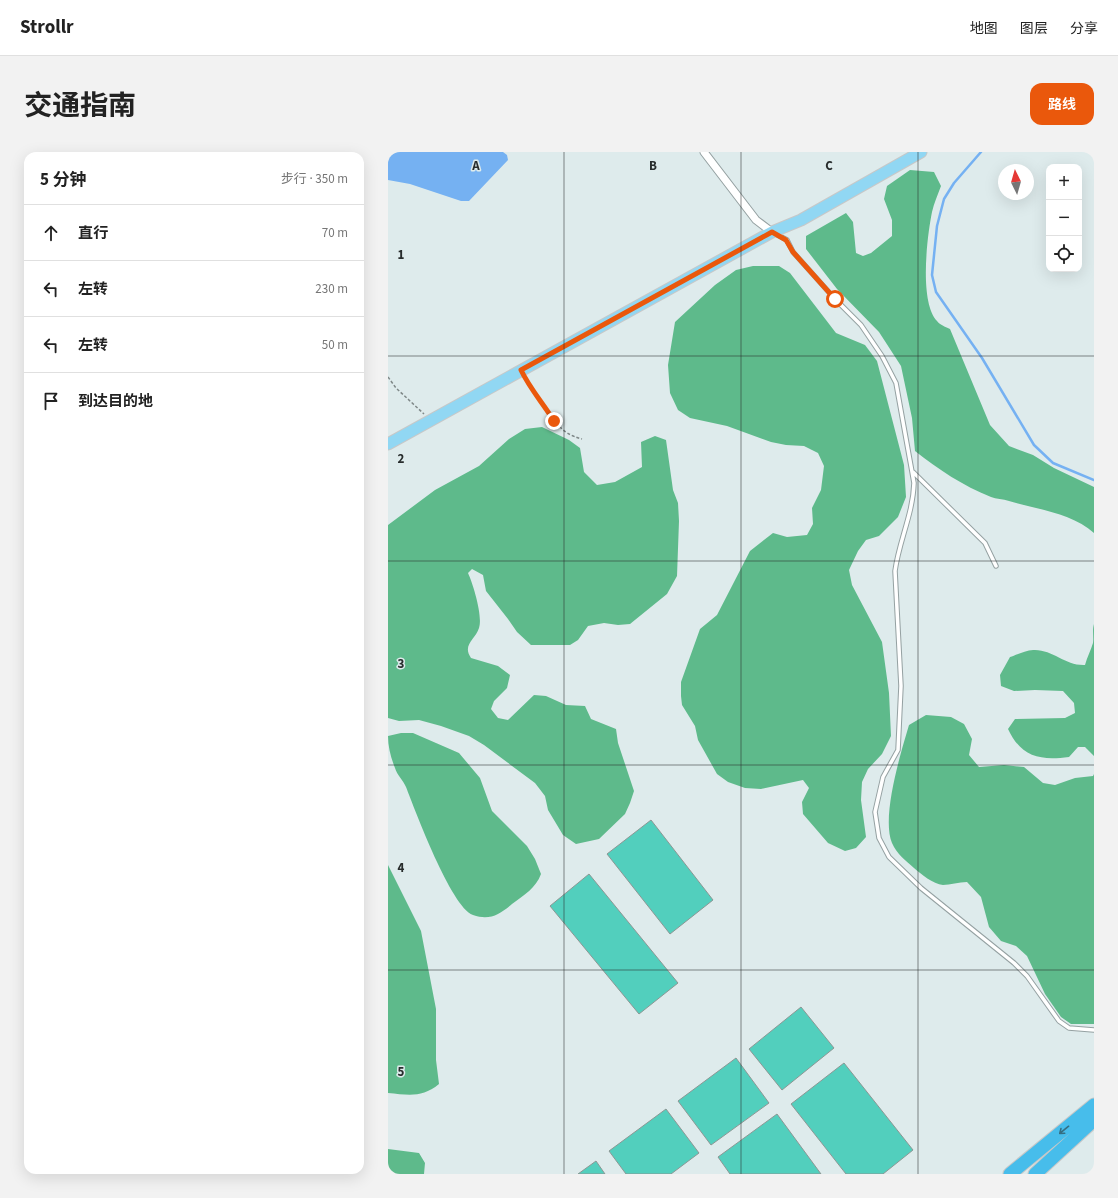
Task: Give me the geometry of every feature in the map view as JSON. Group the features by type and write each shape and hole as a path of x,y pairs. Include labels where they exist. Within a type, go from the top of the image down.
{"highway":[{"path":"1010,1174 1094,1105"},
{"path":"1036,1174 1094,1120"}],"main road":[{"path":"388,444 772,232 801,220 921,152"}],"street":[{"path":"704,152 756,220 772,232"}],"lane":[{"path":"772,232 786,240 793,252 835,299 861,325 882,356 896,383 912,472 914,499 897,557 895,571 896,617 901,686 898,750 883,777 875,812 879,838 889,857 920,888 1014,963 1026,976 1059,1021 1069,1028 1094,1030"},
{"path":"912,472 985,543 996,566"}],"path":[{"path":"521,370 531,390 543,403 554,421 565,432 582,439"},
{"path":"388,377 396,388 431,421"}],"green space":[{"path":"910,170 934,172 941,186 932,212 928,237 926,285 931,312 938,322 950,329 990,425 1009,446 1033,455 1054,468 1094,487 1094,533 1085,526 1065,516 1007,500 993,498 981,493 951,477 915,451 912,418 901,366 879,332 837,289 806,249 806,236 846,213 853,222 856,253 863,256 871,253 892,236 892,220 884,199 887,186"},
{"path":"753,266 779,266 790,273 836,333 865,345 877,361 904,465 906,497 898,517 879,536 866,540 858,551 849,570 852,585 882,642 889,693 891,736 882,754 868,769 862,782 861,800 866,837 856,848 845,851 828,843 803,814 802,802 809,788 803,780 761,789 745,788 728,782 717,774 698,740 695,726 682,705 681,682 700,629 717,615 750,551 773,533 787,537 807,535 813,524 812,508 821,490 824,466 818,453 804,446 771,442 727,426 690,418 678,410 670,393 668,365 675,322 715,285 736,270"},
{"path":"542,427 569,440 580,448 584,472 597,485 615,482 642,467 641,442 655,436 666,440 673,490 678,503 679,521 677,576 667,594 630,624 618,625 604,623 588,626 578,640 570,645 531,645 517,632 486,591 483,575 472,569 468,573 477,600 480,616 479,628 470,643 468,650 471,658 498,666 510,675 507,688 494,701 491,709 498,718 508,720 534,695 546,696 566,705 585,706 591,719 616,729 618,743 634,791 630,803 625,814 599,839 576,844 563,835 548,810 545,796 535,783 484,745 469,736 441,726 419,720 399,721 388,718 388,525 435,490 479,466 509,439 525,429"},
{"path":"1094,624 1094,756 1085,747 1078,747 1069,757 1049,758 1032,755 1019,746 1008,729 1015,719 1065,718 1075,713 1074,703 1063,691 1014,691 1001,686 1000,675 1010,657 1032,650 1048,652 1072,663 1085,665 1093,643"},
{"path":"926,715 951,717 964,724 972,739 969,755 979,767 1004,765 1024,767 1043,783 1055,785 1075,778 1093,776 1094,774 1094,1024 1071,1024 1061,1017 1045,994 1027,956 1016,946 1001,941 989,927 981,897 967,882 943,885 935,883 914,868 894,847 889,832 889,817 890,801 897,767 909,725"},
{"path":"401,733 413,733 459,753 480,778 492,811 527,846 535,859 541,874 539,879 525,894 494,916 479,917 473,915 464,908 445,877 425,835 406,787 397,773 392,760 388,736"},
{"path":"388,865 421,931 436,1009 436,1060 439,1084 421,1094 388,1093"},
{"path":"388,1149 419,1153 425,1163 424,1174 388,1174"}],"water":[{"path":"388,152 503,152 507,155 508,160 469,201 461,201 410,184 388,180"}],"building":[{"path":"651,820 713,900 670,934 607,854"},
{"path":"589,874 678,983 639,1014 550,906"},
{"path":"801,1007 834,1048 782,1090 749,1049"},
{"path":"736,1058 769,1103 711,1145 678,1101"},
{"path":"844,1063 913,1150 883,1174 846,1174 791,1104"},
{"path":"666,1109 699,1153 671,1174 626,1174 609,1151"},
{"path":"777,1114 821,1174 730,1174 718,1157"},
{"path":"596,1161 605,1174 578,1174"}],"waterway":[{"path":"981,152 954,183 944,199 937,226 932,275 936,292 982,358 1034,445 1053,463 1094,480"}],"route":[{"path":"554,421 543,403 531,390 521,370 772,232 786,240 793,252 835,299"}]}
